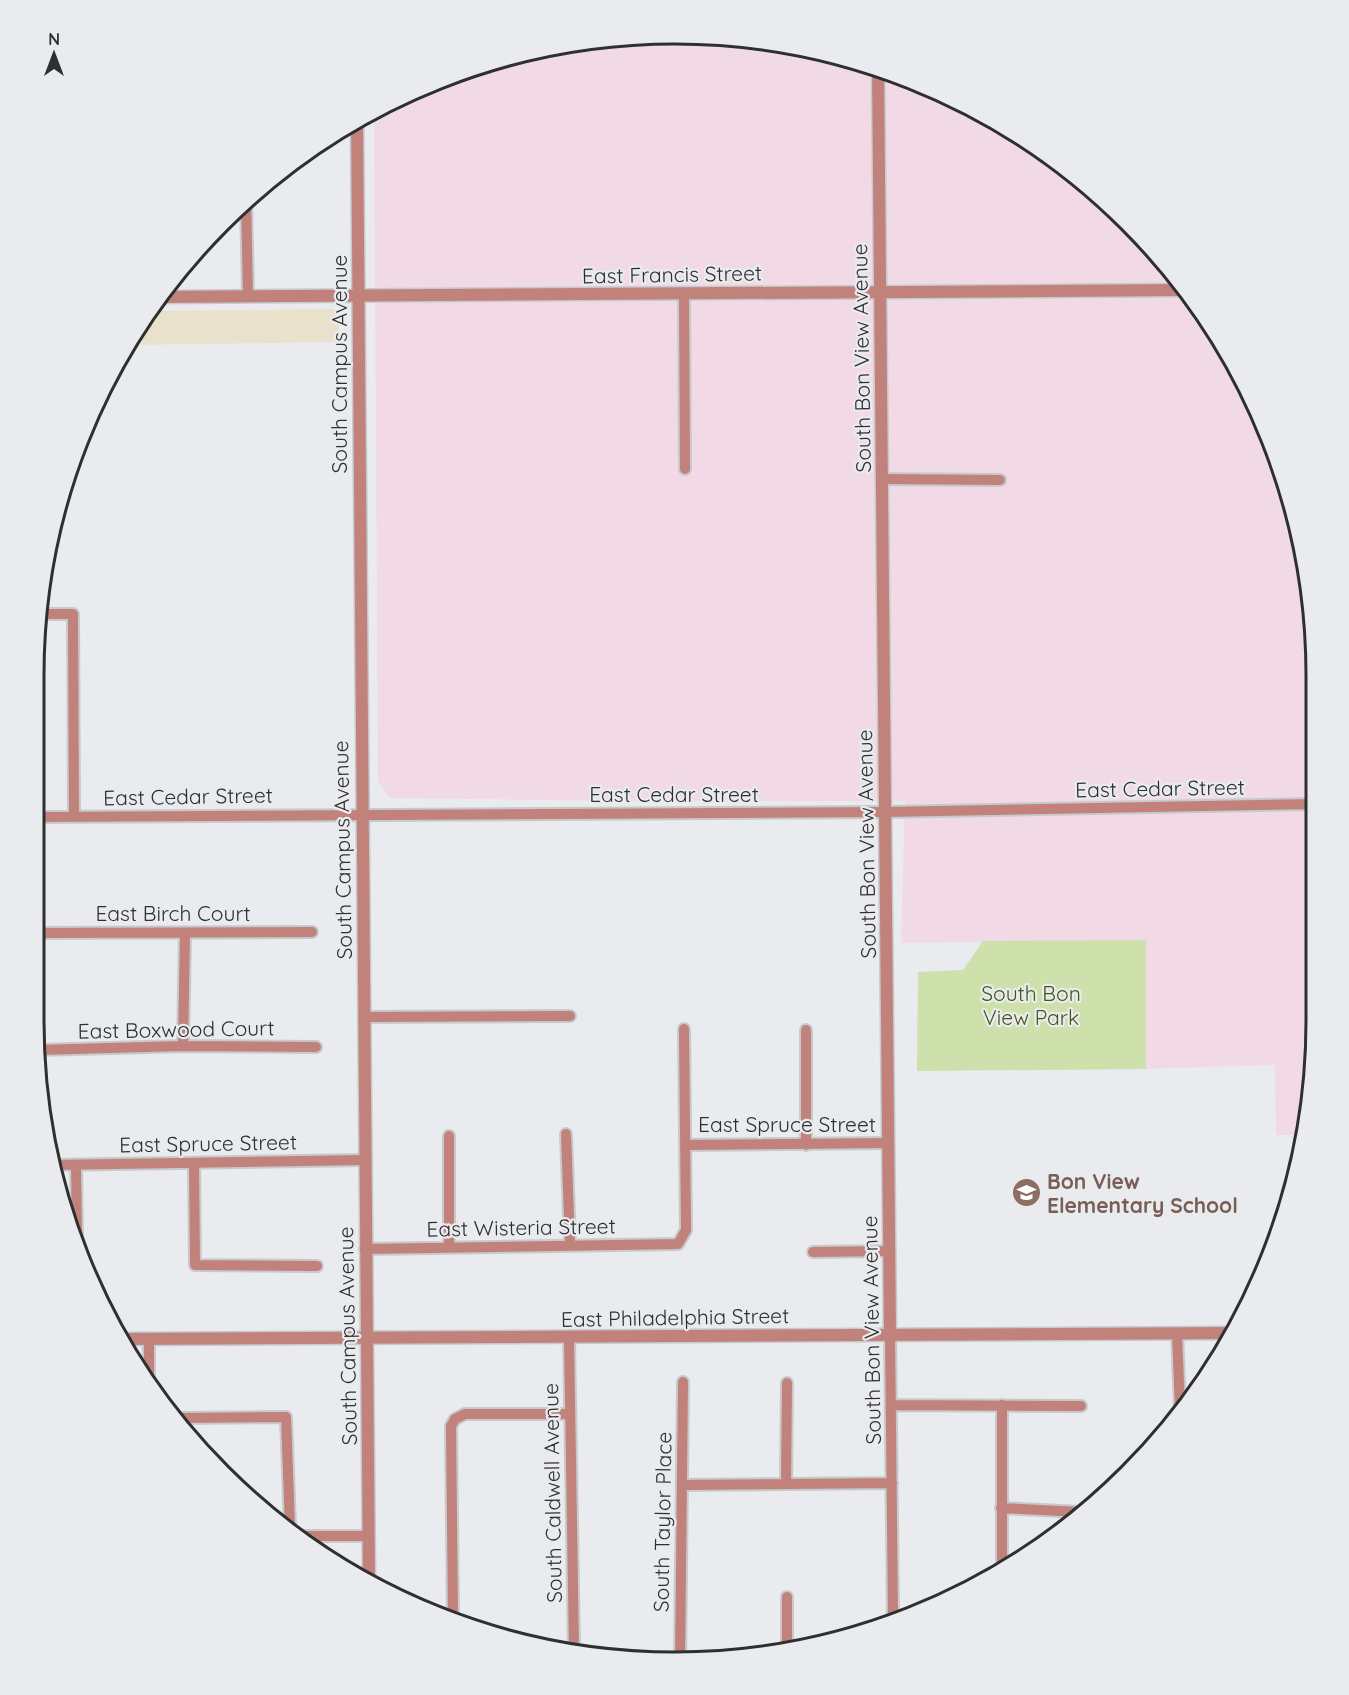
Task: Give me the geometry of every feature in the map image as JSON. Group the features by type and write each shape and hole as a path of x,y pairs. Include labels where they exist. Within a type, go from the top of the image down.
{"street":[{"name":"South Bon View Avenue","path":"878,77 893,1612"},
{"name":"South Campus Avenue","path":"357,129 369,1572"},
{"path":"246,211 248,296"},
{"name":"East Francis Street","path":"169,297 1175,290"},
{"path":"684,294 685,468"},
{"path":"881,479 1000,480"},
{"path":"47,614 73,614 74,817"},
{"name":"East Cedar Street","path":"44,817 885,812 1306,804"},
{"name":"East Birch Court","path":"44,933 312,932"},
{"path":"183,1046 185,934"},
{"path":"364,1017 570,1016"},
{"path":"684,1029 685,1145"},
{"path":"806,1030 806,1145"},
{"name":"East Boxwood Court","path":"45,1050 183,1046 316,1047"},
{"path":"567,1134 570,1245"},
{"path":"449,1136 449,1248"},
{"name":"East Spruce Street","path":"685,1145 888,1143"},
{"name":"East Wisteria Street","path":"365,1249 678,1244 686,1230 685,1145"},
{"name":"East Spruce Street","path":"61,1165 365,1160"},
{"path":"194,1163 195,1265 317,1266"},
{"path":"76,1165 76,1220"},
{"path":"813,1252 889,1251"},
{"path":"1180,1333 1176,1360 1180,1365 1180,1398"},
{"name":"East Philadelphia Street","path":"131,1340 1223,1333"},
{"name":"South Caldwell Avenue","path":"569,1338 574,1643"},
{"path":"149,1340 149,1369"},
{"name":"South Taylor Place","path":"680,1652 683,1382"},
{"path":"786,1484 787,1383"},
{"path":"892,1405 1081,1406"},
{"path":"1002,1405 1002,1560"},
{"path":"453,1611 451,1426 455,1419 465,1414 570,1414"},
{"path":"185,1418 286,1418 290,1521"},
{"path":"682,1485 892,1484"},
{"path":"1000,1508 1071,1511"},
{"path":"311,1536 368,1536"},
{"path":"787,1597 787,1641"}],"shaded area":[{"path":"633,45 716,45 757,49 838,65 916,92 990,128 1025,150 1091,200 1121,228 1175,290 1221,359 1240,395 1272,472 1284,511 1300,592 1306,674 1306,1020 1300,1103 1295,1135 1276,1135 1275,1065 1146,1069 1145,940 901,943 905,801 390,798 378,782 374,120 433,92 511,65 592,49"},
{"path":"339,309 339,342 137,345 159,311"}],"green space":[{"name":"South Bon View Park","path":"1146,940 1146,1069 917,1071 918,972 963,970 983,941"}],"place":[{"name":"Bon View Elementary School","path":"1026,1193"}]}
